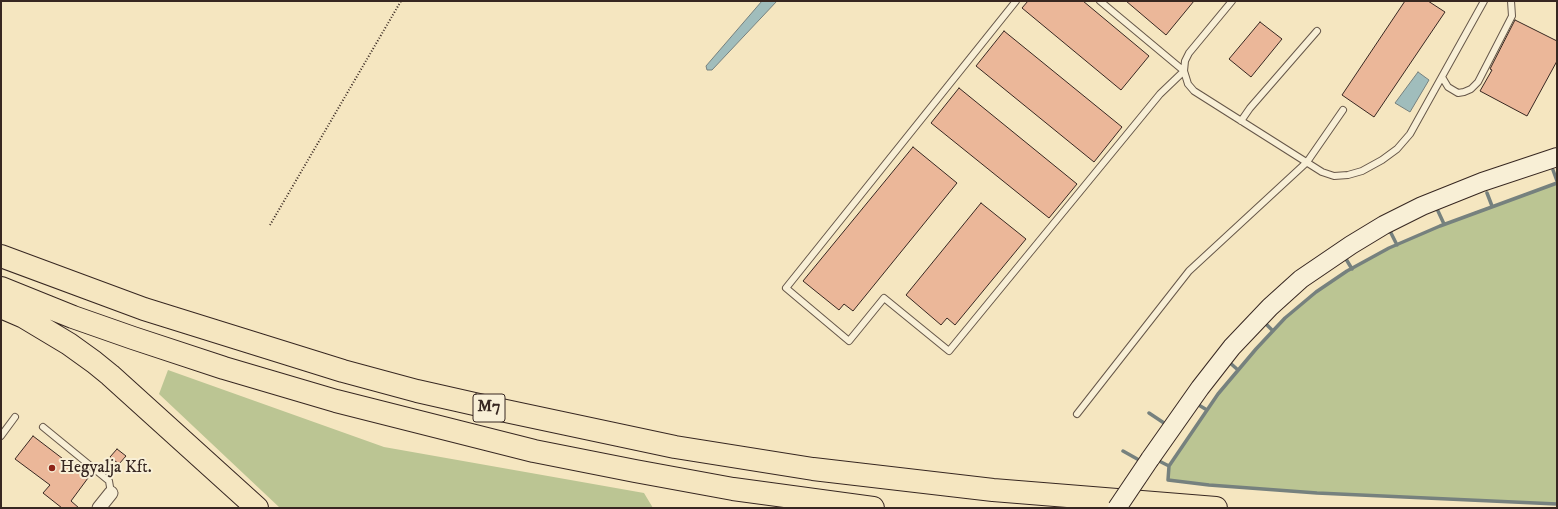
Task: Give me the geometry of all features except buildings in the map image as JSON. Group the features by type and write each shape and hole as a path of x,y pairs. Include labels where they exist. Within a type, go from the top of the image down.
{"highway":[{"name":"M7","path":"1,256 144,309 343,371 417,391 675,447 814,469 993,490 1216,508"},
{"name":"M7","path":"1,288 73,317 133,338 224,368 336,402 534,451 733,489 873,508"},
{"path":"1,307 24,317 69,344 110,374 257,508"}],"main road":[{"path":"1117,508 1200,388 1232,347 1270,307 1302,279 1346,248 1384,225 1422,206 1482,182 1557,157"}],"street":[{"path":"99,508 111,493"}],"lane":[{"path":"1016,1 786,288 849,341 884,298 949,351 1160,94 1184,71"},
{"path":"1100,1 1184,71"},
{"path":"1232,1 1189,53 1185,61 1184,71 1188,84 1194,91 1241,121 1322,172 1334,176 1348,175 1382,160 1397,149 1410,134 1484,1"},
{"path":"1442,77 1448,87 1453,92 1458,93 1471,89 1478,82 1512,16 1513,8 1511,1"},
{"path":"1241,121 1250,108 1317,31"},
{"path":"1077,414 1189,271 1307,162 1343,110"},
{"path":"1,436 15,417"},
{"path":"43,427 109,480 111,493"}],"path":[{"path":"270,225 401,1"}],"green space":[{"path":"1557,183 1557,504 1317,493 1209,485 1168,480 1169,466 1218,394 1256,349 1285,318 1316,292 1347,271 1389,248 1440,226"},
{"path":"168,370 384,447 644,493 653,508 280,508 159,394"}],"water":[{"path":"762,1 777,1 712,70 707,70 706,66"},
{"path":"1418,72 1429,80 1410,112 1395,103"}],"waterway":[{"path":"1553,170 1557,181"},
{"path":"1557,183 1440,226 1389,248 1347,271 1316,292 1285,318 1256,349 1218,394 1169,466 1168,480 1209,485 1317,493 1557,504"},
{"path":"1487,193 1492,206"},
{"path":"1438,211 1444,224"},
{"path":"1391,233 1397,245"},
{"path":"1346,259 1352,269"},
{"path":"1265,323 1273,331"},
{"path":"1229,362 1238,370"},
{"path":"1197,404 1207,410"},
{"path":"1149,413 1164,423"},
{"path":"1123,451 1139,460"},
{"path":"1159,461 1169,466"}],"place":[{"name":"Hegyalja Kft.","path":"52,468"}]}
